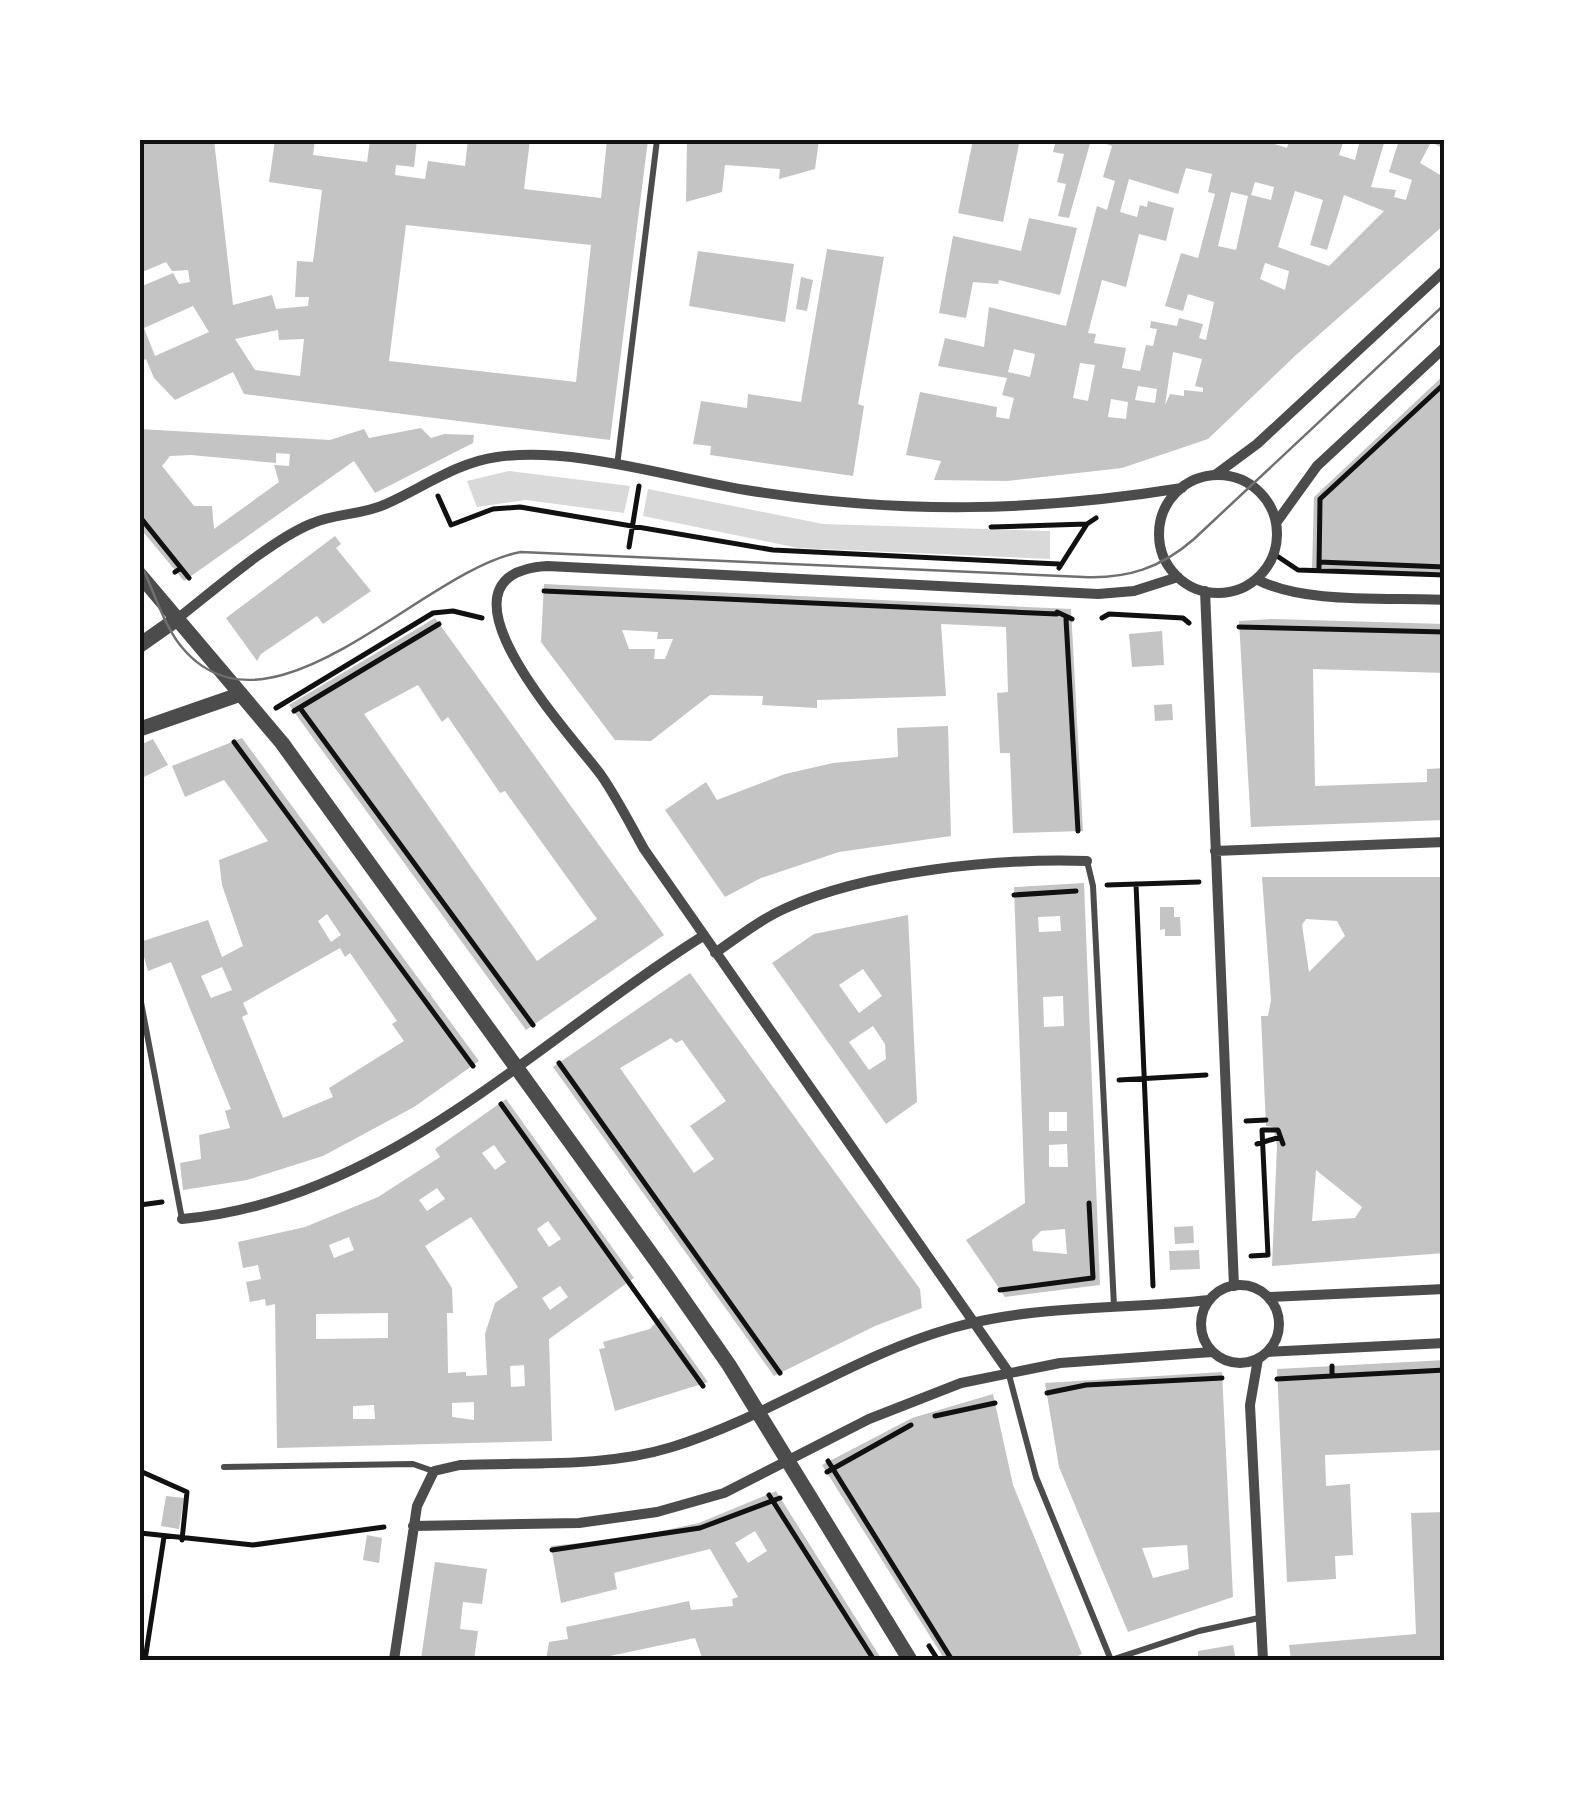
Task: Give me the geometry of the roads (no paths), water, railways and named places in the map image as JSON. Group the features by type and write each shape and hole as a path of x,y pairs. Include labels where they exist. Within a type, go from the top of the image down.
{"street":[{"path":"140,645 307,526 382,506 479,461 523,455 875,506 1033,508 1182,488 1215,475 1257,444 1445,270"},
{"path":"1276,523 1318,466 1445,348"},
{"path":"1182,488 1167,506 1160,529 1162,553 1178,577 1205,591 1226,592 1256,580 1274,554 1276,523 1258,490 1240,480 1215,475"},
{"path":"1006,1370 644,849 603,778 517,664 497,621 498,600 512,578 531,568 554,566 1109,594 1146,589 1178,577"},
{"path":"140,575 260,717 516,1064 710,1336 910,1660"},
{"path":"1256,580 1274,588 1313,594 1445,600"},
{"path":"1205,591 1234,1286"},
{"path":"140,729 241,694"},
{"path":"1215,851 1445,842"},
{"path":"715,952 788,907 856,887 963,869 1087,861"},
{"path":"182,1219 251,1208 344,1177 395,1148 704,936"},
{"path":"394,1660 413,1526 420,1494 434,1471 460,1465 633,1457 693,1440 758,1413 886,1351 974,1323 1114,1306 1209,1300 1234,1286 1248,1286 1268,1297 1445,1289"},
{"path":"1262,1660 1250,1405 1262,1355 1279,1325 1268,1297"},
{"path":"1209,1300 1201,1320 1212,1352"},
{"path":"413,1526 566,1523 628,1517 724,1493 905,1403 1006,1370 1212,1352 1234,1363 1262,1355 1445,1342"}],"lane":[{"path":"617,467 658,140"},
{"path":"1087,861 1093,886 1114,1306"},
{"path":"140,997 182,1219"},
{"path":"1006,1370 1019,1401 1036,1477 1110,1660 1198,1631 1259,1618"},
{"path":"224,1468 413,1464 434,1471"}],"tram line":[{"path":"140,562 180,645 216,674 257,680 301,669 482,565 521,552 1083,577 1129,574 1156,564 1194,539 1445,304"}]}
